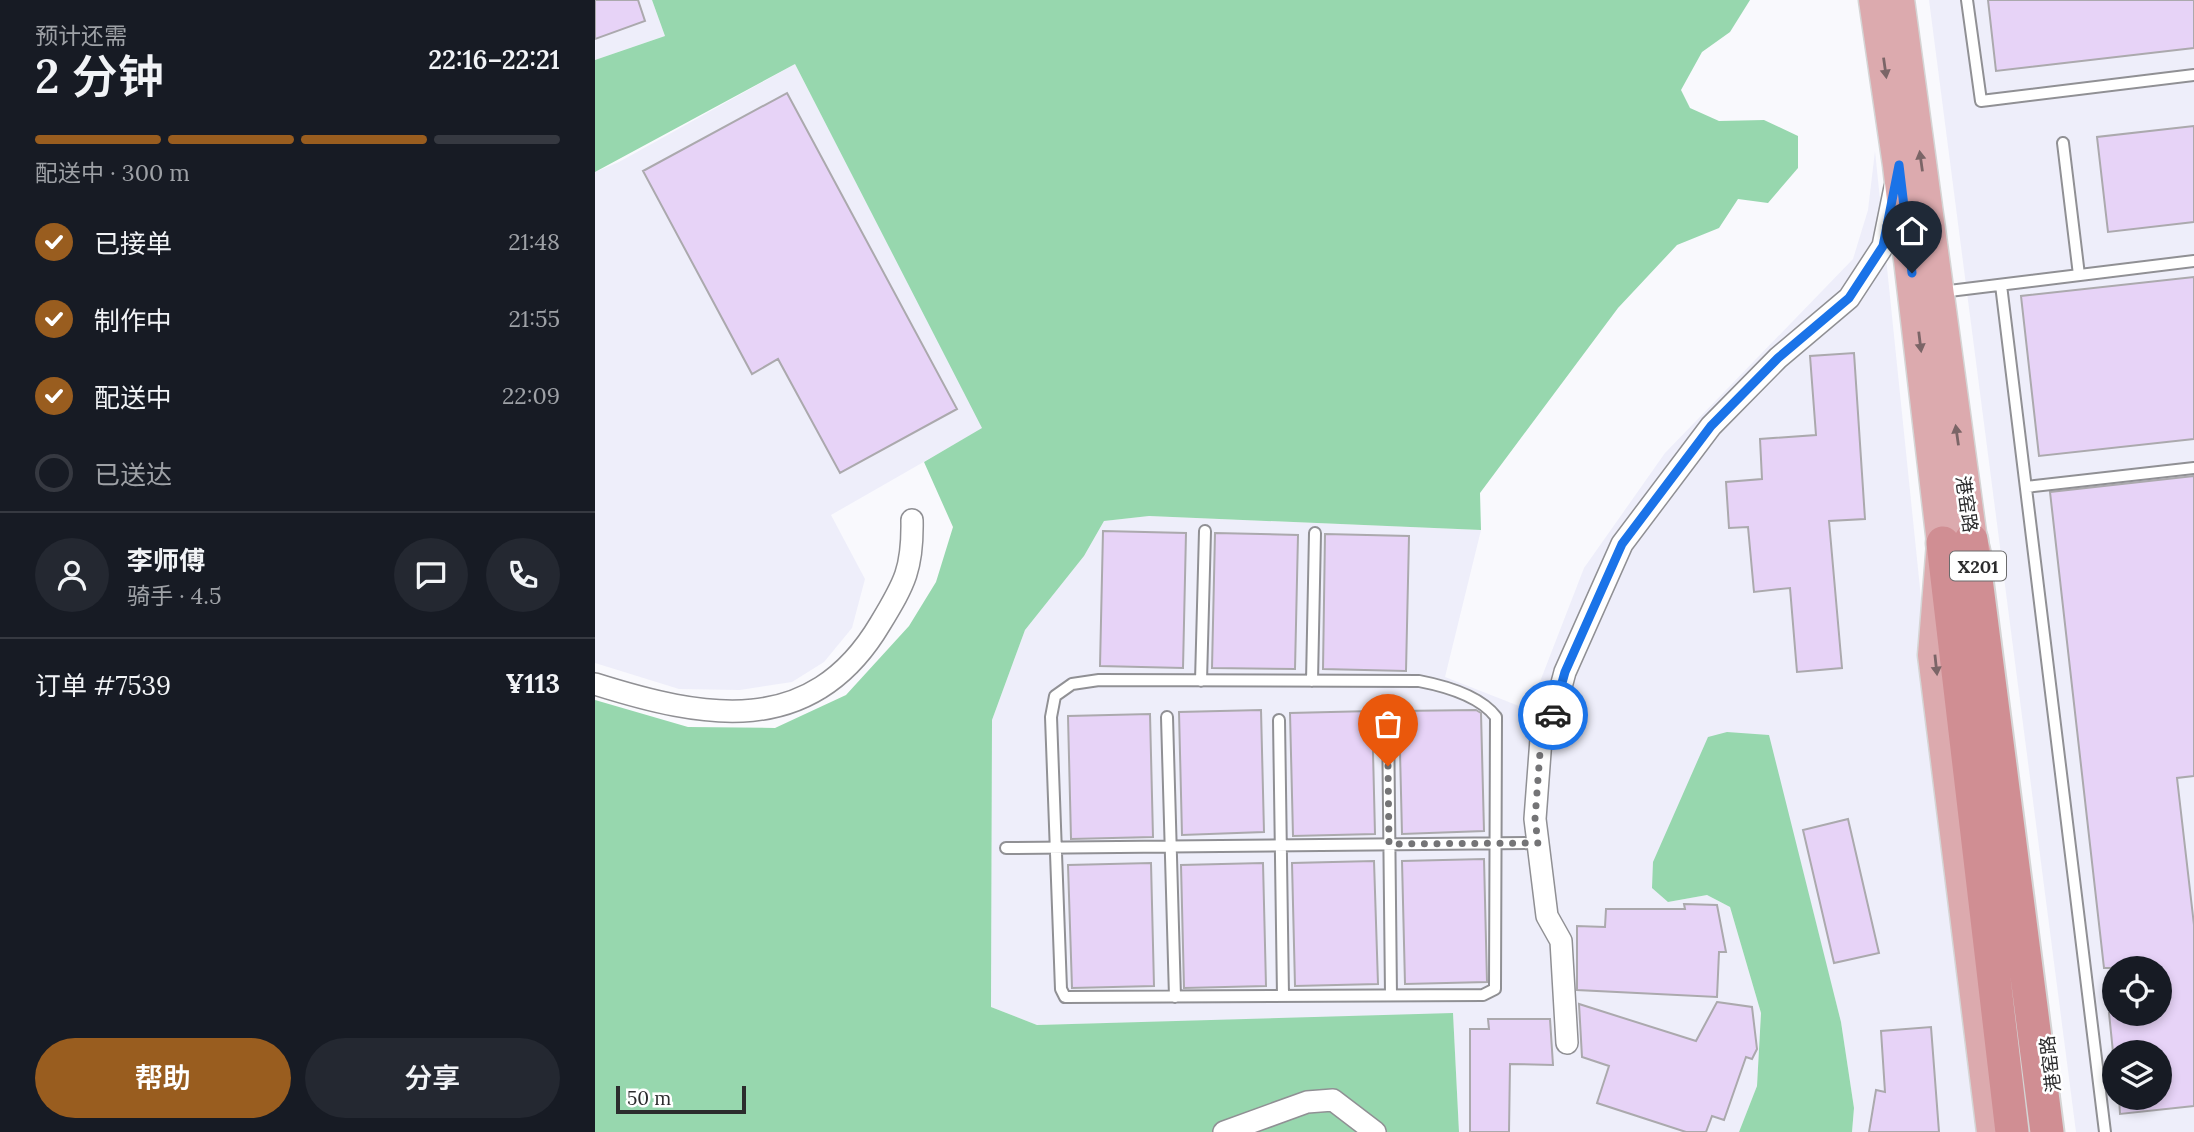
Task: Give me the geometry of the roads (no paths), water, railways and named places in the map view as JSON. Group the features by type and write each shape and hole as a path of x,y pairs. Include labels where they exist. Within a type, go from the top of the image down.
{"highway":[{"path":"1957,542 1997,1131"},
{"path":"1957,542 2047,1132"}],"main road":[{"name":"港窑路","path":"1875,0 1957,542 2000,654 2058,1132"},
{"name":"港窑路","path":"1898,0 1938,292 1957,542"}],"street":[{"path":"1567,1043 1561,941 1546,916 1535,819 1541,739 1554,713 1565,672 1622,544 1711,426 1778,358 1849,298 1883,246 1899,165"},
{"path":"595,684 663,705 724,713 769,709 812,691 847,668 872,638 906,581 913,548 912,520"},
{"path":"1224,1132 1307,1102 1333,1100 1375,1132"}],"lane":[{"path":"1967,0 1981,101 2194,75"},
{"path":"2063,143 2079,275"},
{"path":"1938,292 2194,261"},
{"path":"2001,285 2105,1132"},
{"path":"2026,487 2194,468"},
{"path":"1201,681 1205,531"},
{"path":"1311,681 1315,533"},
{"path":"1099,680 1311,681 1419,681 1439,685 1487,706 1496,717 1495,989 1483,995 1065,997 1061,989 1055,848 1051,718 1055,696 1072,684 1099,680"},
{"path":"1388,715 1391,995"},
{"path":"1167,717 1175,998"},
{"path":"1279,720 1283,996"},
{"path":"1006,848 1538,843"}]}
